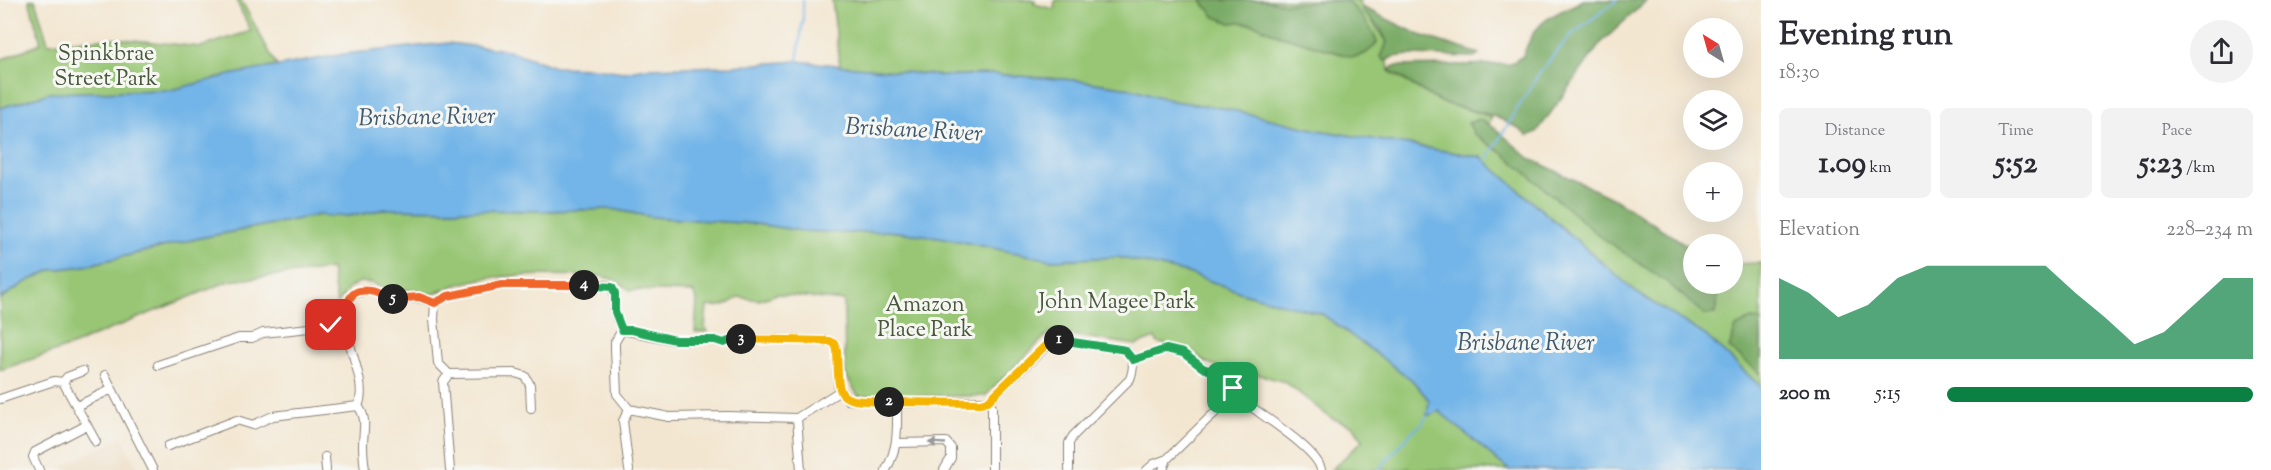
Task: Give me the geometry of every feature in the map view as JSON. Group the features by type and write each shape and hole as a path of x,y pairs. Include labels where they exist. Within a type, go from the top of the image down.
{"street":[{"path":"358,406 362,392 351,354 346,304 353,294 369,290 390,299 419,297 435,303 448,296 502,285 606,285 612,287 615,293 615,312 622,330 615,348 617,394 629,409 669,417 797,418 840,391"},
{"path":"435,303 438,363 449,374 515,373 525,376 530,385 531,408"},
{"path":"158,365 239,338 252,338 263,333 347,324"},
{"path":"622,330 632,330 675,340 715,340 724,343 736,338 829,341 835,344 837,350 840,391 848,400 897,402 981,403 988,401 1054,339 1125,350 1133,360 1130,379 1073,436 1070,443 1069,470"},
{"path":"1133,360 1166,349 1183,353 1203,368 1227,377 1236,394 1308,450 1318,461 1320,470"},
{"path":"63,382 67,377 83,371"},
{"path":"449,374 443,382 450,470"},
{"path":"105,375 153,470"},
{"path":"0,399 54,381 63,382"},
{"path":"63,382 96,442"},
{"path":"77,406 112,389"},
{"path":"1148,470 1154,464 1167,459 1236,394"},
{"path":"988,401 992,407 992,470"},
{"path":"886,470 897,443 897,402"},
{"path":"168,446 237,420 253,425 273,416 358,406"},
{"path":"358,406 363,412 365,425 363,447 365,470"},
{"path":"629,409 623,421 629,470"},
{"path":"797,418 801,470"},
{"path":"39,470 33,457 35,452 87,425"},
{"path":"897,443 946,442 951,448 951,458 944,470"},
{"path":"325,457 326,470"},
{"path":"1163,470 1167,459"}],"shaded area":[{"path":"122,437 139,470 66,470 64,466"}],"green space":[{"name":"Spinkbrae Street Park","path":"29,0 35,0 48,43 115,38 201,47 251,31 236,0 241,0 277,66 171,90 50,93 0,108 0,60 41,43"},
{"path":"832,0 1035,0 1034,4 1054,9 1055,0 1360,0 1359,3 1386,40 1389,71 1440,102 1492,117 1488,126 1539,171 1683,243 1683,294 1743,294 1743,264 1761,263 1761,387 1705,335 1637,293 1481,157 1317,130 1223,108 1173,101 1130,88 1074,80 990,74 944,76 840,66"},
{"path":"1201,0 1266,0 1276,3 1303,3 1344,0 1364,19 1377,43 1366,53 1352,57 1278,35 1256,25 1231,23 1215,17"},
{"path":"1584,0 1647,0 1600,44 1537,132 1528,136 1494,116 1440,102 1389,70 1394,66 1510,64 1523,56 1539,26 1553,15"},
{"path":"1364,8 1420,35 1479,54 1474,57 1409,55 1393,57 1385,61 1381,57 1387,42 1380,28 1363,12"},
{"path":"1479,119 1495,128 1529,158 1616,200 1683,243 1683,294 1718,294 1715,314 1705,315 1668,283 1601,237 1504,154 1475,135 1468,123"},
{"name":"Amazon Place Park","path":"383,209 543,211 612,209 652,217 756,224 803,231 847,233 889,231 939,237 1051,260 1118,257 1188,273 1246,294 1322,314 1412,380 1439,411 1509,470 1411,470 1408,467 1404,470 1331,470 1363,440 1353,426 1331,418 1285,382 1253,373 1242,376 1205,362 1190,350 1158,343 1155,338 1136,345 1050,332 985,396 858,396 845,374 844,301 777,294 759,300 739,297 724,305 707,306 705,328 708,332 695,332 697,300 693,292 630,290 615,280 601,276 537,275 493,278 472,281 432,295 416,290 390,291 371,283 359,282 349,288 337,304 331,269 229,281 77,344 0,370 0,299 26,282 51,270 84,266 200,238 319,215 351,216"},
{"path":"1751,319 1761,320 1761,374 1729,348 1736,327"}],"water":[{"name":"Brisbane River","path":"448,43 508,50 555,67 594,68 624,72 646,68 732,66 797,61 944,76 990,74 1074,80 1130,88 1173,101 1223,108 1317,130 1481,157 1637,293 1705,335 1761,387 1761,470 1509,470 1439,411 1427,416 1429,400 1412,380 1322,314 1246,294 1188,273 1118,257 1051,260 939,237 889,231 847,233 803,231 756,224 652,217 612,209 543,211 383,209 351,216 319,215 200,238 84,266 51,270 26,282 0,299 0,108 50,93 171,90 234,74 344,54"}],"waterway":[{"path":"797,61 803,20 803,0"},
{"path":"1486,161 1539,73 1570,36 1617,0"},
{"path":"1378,470 1427,416"}],"route":[{"path":"331,325 347,324 346,304 353,294 361,291 369,290 390,299 419,297 435,303 448,296 502,285 606,285 612,287 615,293 615,312 622,330 632,330 675,340 715,340 724,343 736,338 829,341 835,344 837,350 840,391 848,400 854,401 981,403 988,401 1054,339 1125,350 1133,360 1158,350 1166,349 1183,353 1203,368 1227,377 1233,388"}],"park label":[{"name":"John Magee Park","path":"1117,300"}]}
